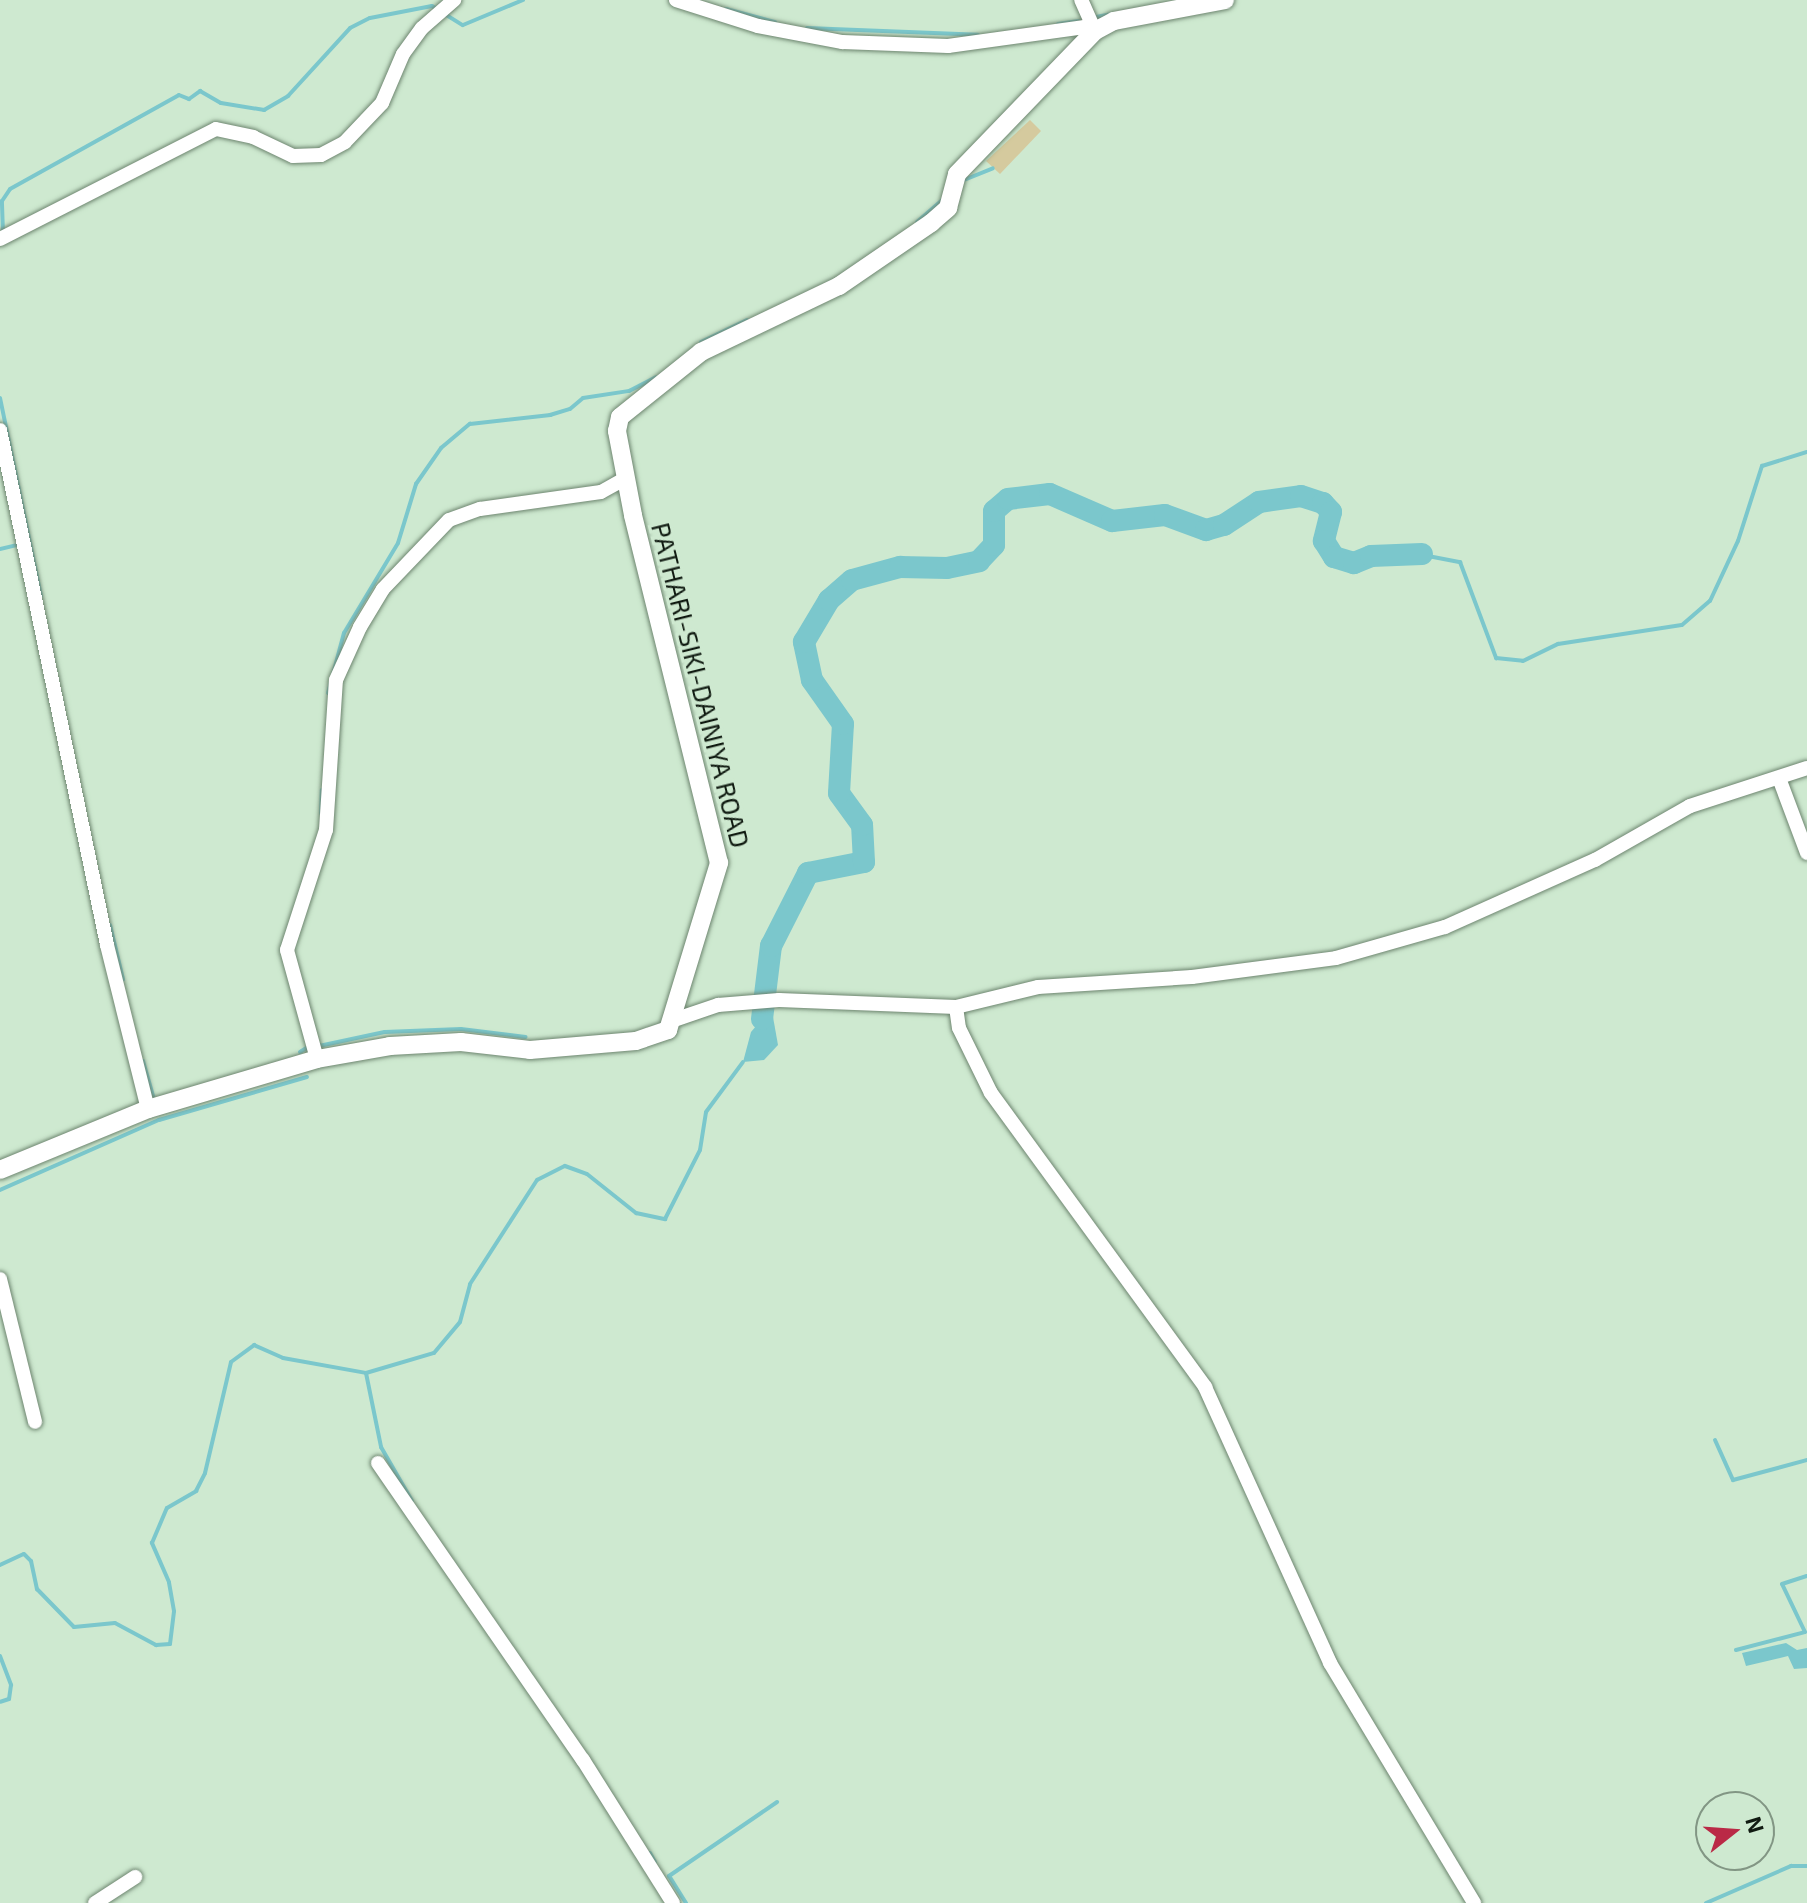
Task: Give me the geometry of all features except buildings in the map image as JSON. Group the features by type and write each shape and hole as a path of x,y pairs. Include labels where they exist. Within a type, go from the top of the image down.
{"main road":[{"name":"PATHARI-SIKI-DAINIYA ROAD","path":"671,1021 719,863 626,478 617,431 629,405 701,352 839,286 931,223 948,208 957,174 1095,31 1114,21 1225,0"},
{"path":"0,1170 148,1109 317,1059 422,1044 461,1042 530,1050 636,1041 668,1030 671,1021"}],"street":[{"path":"0,239 216,129 253,137 293,156 321,155 345,142 382,103 403,54 422,28 454,0"},
{"path":"676,0 758,26 842,42 948,46 1085,27 1095,31"},
{"path":"1081,0 1095,31"},
{"path":"0,430 107,945 148,1109"},
{"path":"317,1059 287,950 326,830 336,680 360,627 392,579 449,520 480,509 614,489 626,478"},
{"path":"671,1021 718,1005 779,1000 872,1000 956,1007 1038,987 1192,977 1336,958 1445,927 1560,876 1690,806 1807,768"},
{"path":"1779,778 1807,853"},
{"path":"956,1007 959,1028 991,1093 1205,1387 1330,1663 1474,1903"},
{"path":"0,1279 35,1422"},
{"path":"378,1463 583,1760 673,1903"},
{"path":"95,1903 135,1877"}],"shaded area":[{"path":"1030,120 1041,131 1000,174 986,161"}],"water":[{"path":"773,1017 778,1045 764,1060 743,1062 751,1032 762,1019"},
{"path":"1786,1643 1797,1650 1807,1648 1807,1668 1794,1669 1788,1656 1746,1666 1742,1653"}],"waterway":[{"path":"3,233 2,201 10,189 179,95 189,99 200,91 221,103 264,110 288,96 350,28 370,18 432,6 463,25 523,0"},
{"path":"726,9 775,22"},
{"path":"1096,17 1111,14"},
{"path":"1058,24 1079,21"},
{"path":"807,28 978,35"},
{"path":"964,180 993,168"},
{"path":"917,222 943,199"},
{"path":"701,342 747,320"},
{"path":"328,693 344,633 398,543 416,484 441,448 470,424 550,415 570,409 583,398 629,391 656,377"},
{"path":"0,398 41,596"},
{"path":"1428,556 1460,562 1496,658 1523,661 1558,644 1682,625 1710,601 1738,541 1762,466 1807,452"},
{"path":"762,1019 771,946 808,873 864,862 862,825 839,793 843,724 812,680 804,642 829,600 852,580 900,567 947,568 979,561 994,545 994,511 1008,499 1050,494 1112,521 1165,515 1206,530 1224,525 1259,502 1301,496 1323,503 1331,512 1324,541 1334,557 1354,563 1371,556 1422,554"},
{"path":"0,549 17,545"},
{"path":"321,813 322,790"},
{"path":"110,925 123,979"},
{"path":"319,1046 385,1032 461,1029 526,1037"},
{"path":"300,1052 308,1047"},
{"path":"143,1061 153,1097"},
{"path":"0,1565 24,1554 31,1561 37,1589 74,1627 115,1623 156,1645 170,1644 174,1611 169,1582 152,1543 167,1508 196,1491 205,1473 231,1362 254,1345 283,1358 366,1373 434,1353 460,1322 470,1284 537,1180 565,1166 587,1174 636,1213 665,1219 700,1150 706,1112 743,1062"},
{"path":"0,1190 159,1120 307,1077"},
{"path":"366,1373 381,1447 412,1501"},
{"path":"1715,1440 1733,1480 1807,1460"},
{"path":"1805,1632 1782,1584 1807,1576"},
{"path":"1736,1650 1805,1632"},
{"path":"0,1656 11,1685 9,1699 0,1702"},
{"path":"686,1903 669,1876 777,1802"},
{"path":"650,1853 655,1862"},
{"path":"1706,1903 1791,1866 1807,1866"}]}
